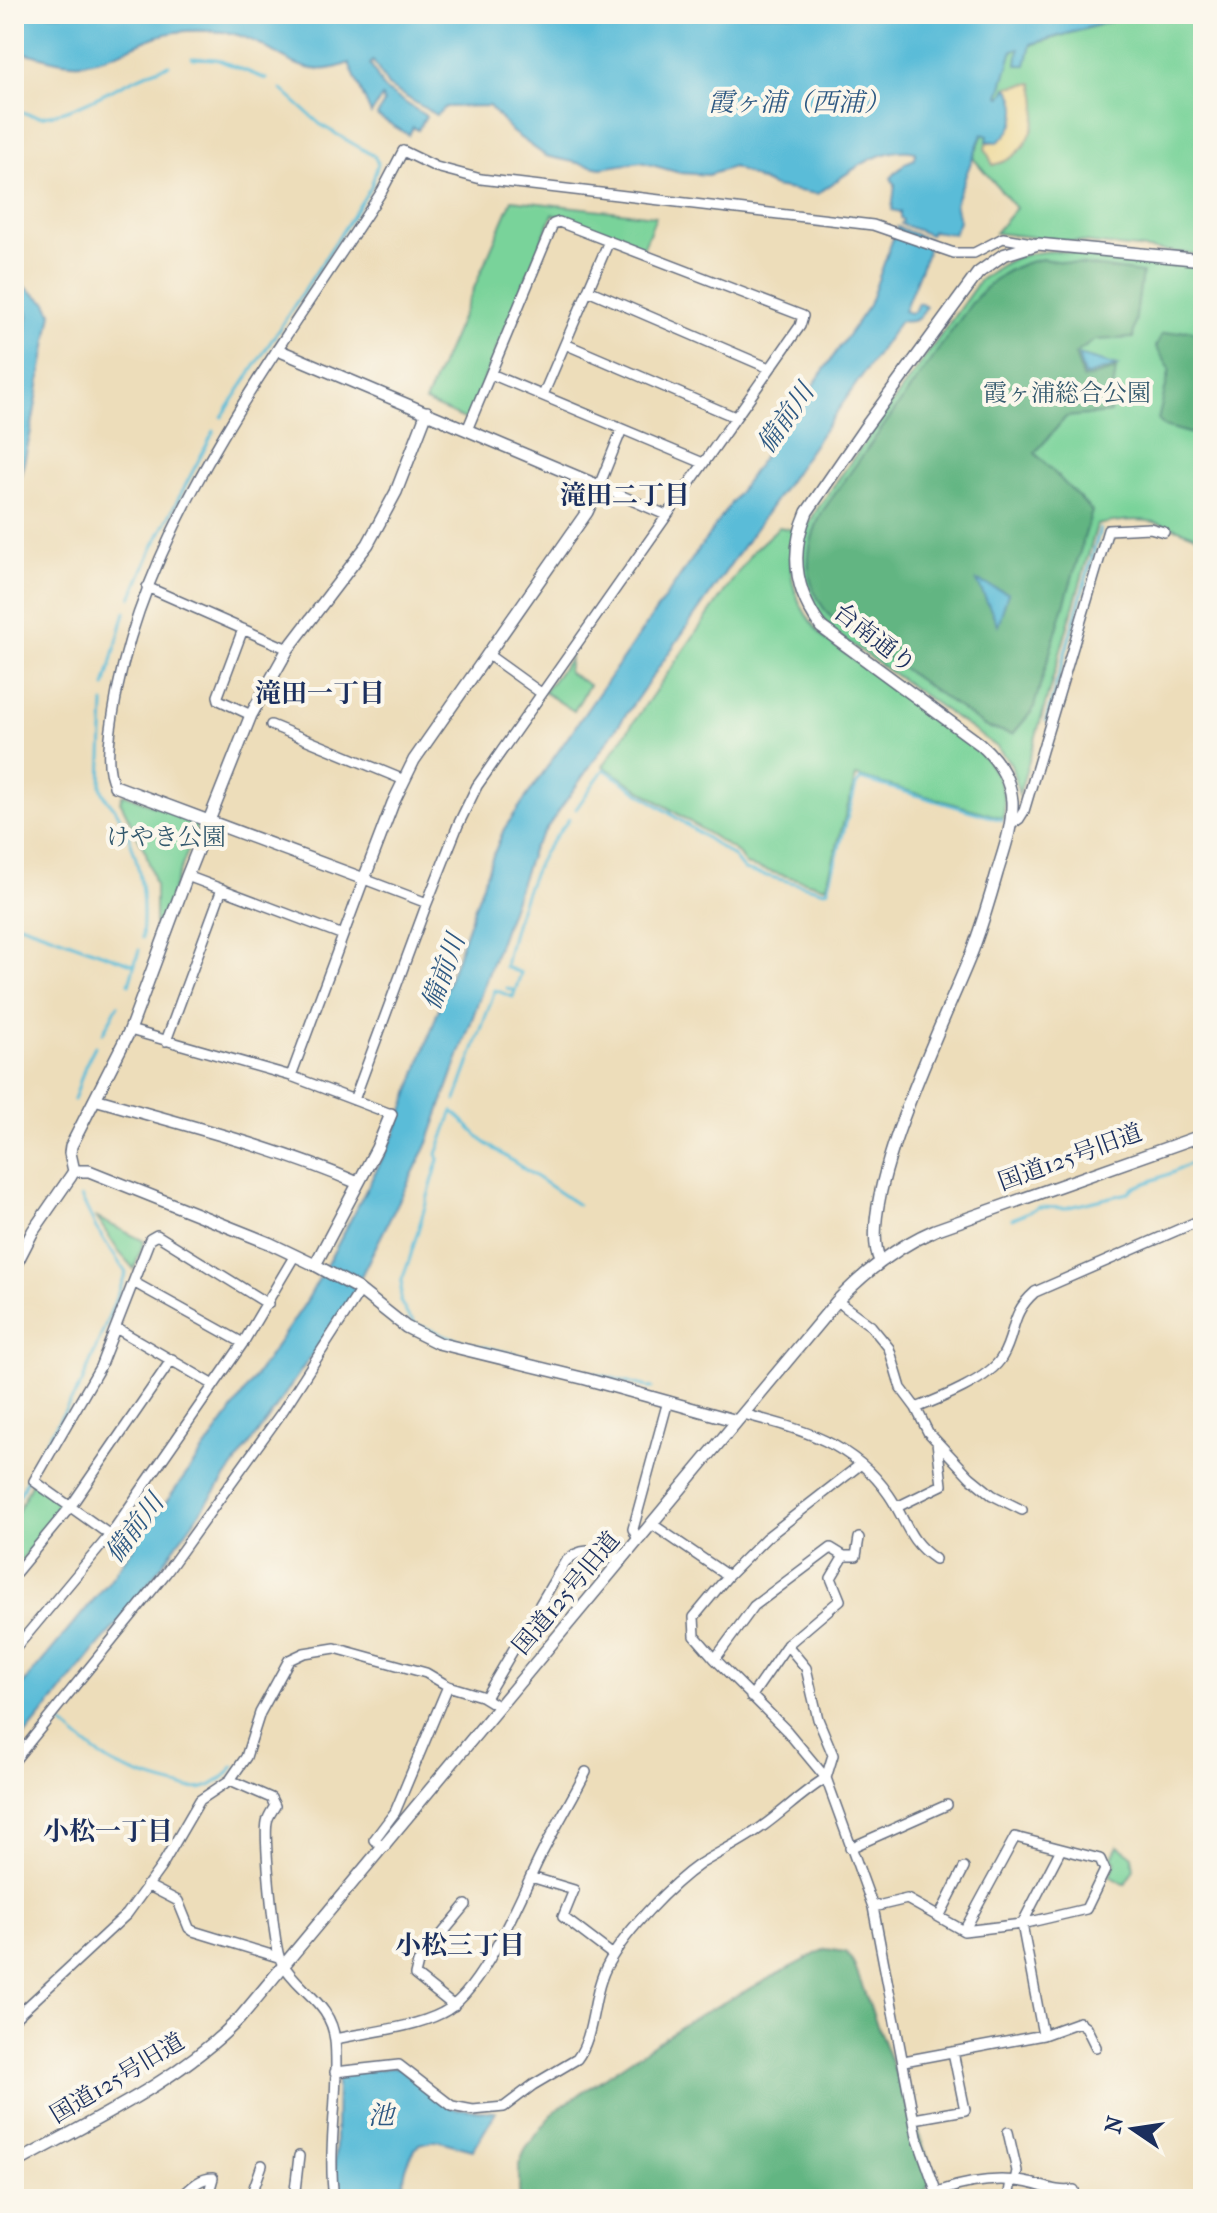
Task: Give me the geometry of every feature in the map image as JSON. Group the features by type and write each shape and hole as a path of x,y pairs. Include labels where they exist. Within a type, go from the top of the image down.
{"street":[{"path":"427,903 115,786 111,779 109,756 116,698 129,637 147,587 205,469 382,191 403,151 436,167 481,179 859,223 892,230 965,254 974,253 1003,238 1038,244"},
{"path":"354,1100 468,802 541,693 800,326 803,316 559,222 553,224 467,430"},
{"path":"543,395 609,241"},
{"name":"台南通り","path":"880,1261 875,1250 877,1223 888,1162 973,948 1011,825 1010,788 992,755 821,627 800,588 796,553 807,512 978,273 1003,255 1038,244 1203,260"},
{"path":"588,290 769,368"},
{"path":"565,344 735,417"},
{"path":"278,350 666,515"},
{"path":"491,374 703,463"},
{"path":"14,1268 33,1231 74,1171 71,1146 130,1030 251,715 288,649 368,544 396,492 427,412"},
{"path":"291,1076 404,780 422,747 587,512 622,429"},
{"path":"1011,825 1024,811 1108,530 1150,528 1164,532"},
{"path":"147,587 288,649"},
{"path":"243,629 218,696 219,700 251,715"},
{"path":"487,654 541,693"},
{"path":"271,725 404,780"},
{"path":"187,876 343,935"},
{"path":"166,1041 222,889"},
{"path":"130,1030 291,1076 391,1114 318,1266"},
{"path":"95,1099 287,1155 358,1183"},
{"name":"国道125号旧道","path":"14,2164 189,2063 239,2019 281,1961 385,1847 837,1301 880,1261 935,1230 1203,1135"},
{"path":"74,1171 89,1171 295,1255 359,1290 406,1327 438,1343 668,1401 802,1430 838,1446 876,1476 919,1548 935,1559"},
{"path":"916,1408 946,1396 999,1362 1014,1319 1022,1304 1035,1292 1203,1219"},
{"path":"110,1535 34,1481 100,1367 150,1239 157,1235 268,1304"},
{"path":"14,1650 110,1535 243,1343 295,1255"},
{"path":"135,1283 243,1343"},
{"path":"14,1761 166,1573 282,1412 359,1290"},
{"path":"837,1301 871,1326 889,1348 901,1388 928,1432 970,1477 992,1495 1022,1510"},
{"path":"116,1328 214,1385"},
{"path":"14,1575 71,1506 172,1359"},
{"path":"638,1540 633,1529 668,1401"},
{"path":"897,1507 942,1485 937,1442"},
{"path":"861,1464 766,1538 728,1576 694,1617 695,1636 787,1731 826,1778 873,1907 917,2137 937,2196"},
{"path":"652,1524 728,1576"},
{"path":"715,1659 754,1606 831,1548 844,1556 856,1556 859,1538"},
{"path":"485,1698 565,1562 574,1553 585,1550 623,1559"},
{"path":"751,1697 787,1645 840,1600 831,1578 844,1556"},
{"path":"335,2072 399,2065 452,2106 473,2110 504,2107 533,2085 577,2059 585,2049 600,1978 613,1955 653,1906 698,1866 765,1825 826,1778 833,1755 818,1719 806,1668 787,1645"},
{"path":"14,2019 127,1914 200,1800 230,1780 246,1757 260,1713 289,1660 304,1653 335,1648 426,1673 448,1686 485,1698 499,1707"},
{"path":"385,1847 374,1840 395,1812 448,1686"},
{"path":"335,2039 428,2019 454,2006 478,1976 500,1940 586,1772"},
{"path":"230,1780 271,1798 275,1806 267,1819 266,1867 281,1961 290,1977 318,2000 335,2039 330,2145 334,2199"},
{"path":"850,1848 947,1805"},
{"path":"873,1907 907,1899 964,1931 1022,1924 1086,1909 1105,1870 1100,1859 1015,1837 964,1931"},
{"path":"1043,2035 1022,1924 1061,1849"},
{"path":"939,1917 964,1868"},
{"path":"531,1877 574,1890 563,1917 613,1955"},
{"path":"147,1885 178,1901 193,1931 281,1961"},
{"path":"454,2006 415,1975 418,1963 466,1905"},
{"path":"904,2061 1043,2035 1079,2022 1086,2027 1096,2047"},
{"path":"914,2119 965,2110 953,2052"},
{"path":"1008,2132 1017,2171 1008,2199"},
{"path":"294,2199 299,2156"},
{"path":"250,2199 262,2165"},
{"path":"179,2199 198,2182 213,2178 208,2199"},
{"path":"923,2199 962,2185 1013,2181 1058,2192 1074,2190"}],"green space":[{"path":"1136,14 1203,14 1203,255 995,233 1016,208 973,158 1013,50"},
{"path":"512,200 656,216 643,249 553,214 467,420 425,402"},
{"name":"霞ヶ浦総合公園","path":"1057,251 1203,266 1203,539 1175,528 1140,520 1097,525 1019,795 1011,764 997,747 834,632 807,588 802,556 809,524 818,508 980,280 1016,258"},
{"name":"霞ヶ浦総合公園","path":"1042,259 1142,273 1133,338 1095,340 1075,354 1083,379 1116,369 1110,413 1066,417 1035,453 1092,511 1033,710 1013,734 986,727 834,620 816,595 811,582 809,555 822,512 971,304 1002,274"},
{"path":"1190,330 1200,336 1203,344 1203,437 1164,426 1158,420 1170,369 1156,347 1162,334"},
{"path":"779,527 794,530 791,561 794,589 814,627 825,639 975,746 988,761 1002,788 1003,818 856,776 826,887 746,865 737,852 603,766 753,551"},
{"path":"570,658 568,672 589,685 574,711 544,692"},
{"name":"けやき公園","path":"123,794 195,821 196,830 155,935 155,885 146,853 120,801"},
{"path":"97,1218 144,1241 134,1269 119,1252"},
{"path":"32,1482 62,1504 62,1509 14,1569 14,1520"},
{"path":"1118,1846 1132,1856 1134,1869 1125,1885 1110,1876 1116,1861 1111,1859"},
{"path":"825,1949 846,1952 853,1962 930,2164 931,2182 919,2199 522,2199 519,2193 519,2164 525,2150 555,2111 690,2020"}],"sand":[{"path":"1033,83 1037,109 1031,133 1016,153 1006,161 993,165 985,148 987,143 1004,136 1016,113 1007,87"}],"water":[{"name":"霞ヶ浦（西浦）","path":"14,14 1136,14 1031,44 1026,65 1017,65 1019,49 1013,50 999,96 1002,97 1007,87 1012,94 1016,109 1013,124 998,142 987,141 988,136 982,134 955,203 959,221 954,234 932,231 930,235 901,224 900,212 892,210 895,185 891,178 905,163 915,159 915,152 902,151 876,157 817,194 774,187 733,167 708,175 680,173 641,162 601,168 546,156 512,132 489,106 446,107 436,115 388,86 373,61 370,64 384,89 426,116 418,130 413,127 409,135 377,116 384,103 382,97 371,114 349,63 330,69 313,69 285,59 241,36 196,31 159,36 90,61 65,62 14,50"},
{"path":"897,227 929,240 927,253 904,311 914,312 918,303 926,306 922,315 916,320 900,321 533,848 428,1143 349,1300 268,1419 137,1599 14,1749 14,1695 107,1584 229,1415 306,1302 338,1244 394,1136 504,829 869,305"},
{"path":"14,279 47,303 52,313 14,506 14,398 28,315 25,306 14,298"},
{"path":"1078,355 1117,366 1084,376"},
{"path":"977,581 1008,593 998,625"},
{"name":"池","path":"398,2067 451,2108 496,2112 473,2150 436,2140 419,2144 406,2168 403,2195 385,2200 356,2193 335,2193 337,2074"}],"waterway":[{"path":"192,58 216,59 266,79"},
{"path":"14,110 34,116 61,112 169,65"},
{"path":"222,417 371,187 378,163 374,156 321,125 281,89"},
{"path":"131,598 154,545 214,431"},
{"path":"1046,721 1100,529"},
{"path":"105,687 125,612"},
{"path":"104,703 101,786 125,827 136,857 142,889 142,938"},
{"path":"576,809 604,769 733,856 744,870 825,891 856,786 861,779 1002,820"},
{"path":"456,1100 495,990 513,997 521,973 505,967 520,909 543,854 569,819"},
{"path":"14,922 135,965"},
{"path":"129,984 139,950"},
{"path":"507,988 515,991"},
{"path":"103,1033 118,1005"},
{"path":"74,1100 95,1046"},
{"path":"453,1111 437,1154 439,1159 402,1280 400,1301 417,1325 467,1343 549,1362"},
{"path":"454,1112 484,1142 578,1205"},
{"path":"1012,1219 1039,1207 1065,1208 1128,1193 1203,1156"},
{"path":"14,1507 39,1453 82,1383 126,1273 96,1228 81,1197"},
{"path":"564,1366 652,1388"},
{"path":"59,1721 108,1761 170,1784 204,1788 213,1785 234,1766"}],"district":[{"name":"滝田二丁目","path":"625,495"},
{"name":"滝田一丁目","path":"320,693"},
{"name":"小松一丁目","path":"108,1831"},
{"name":"小松三丁目","path":"460,1945"}],"water label":[{"name":"備前川","path":"785,418"},
{"name":"備前川","path":"443,972"},
{"name":"備前川","path":"134,1528"}]}
